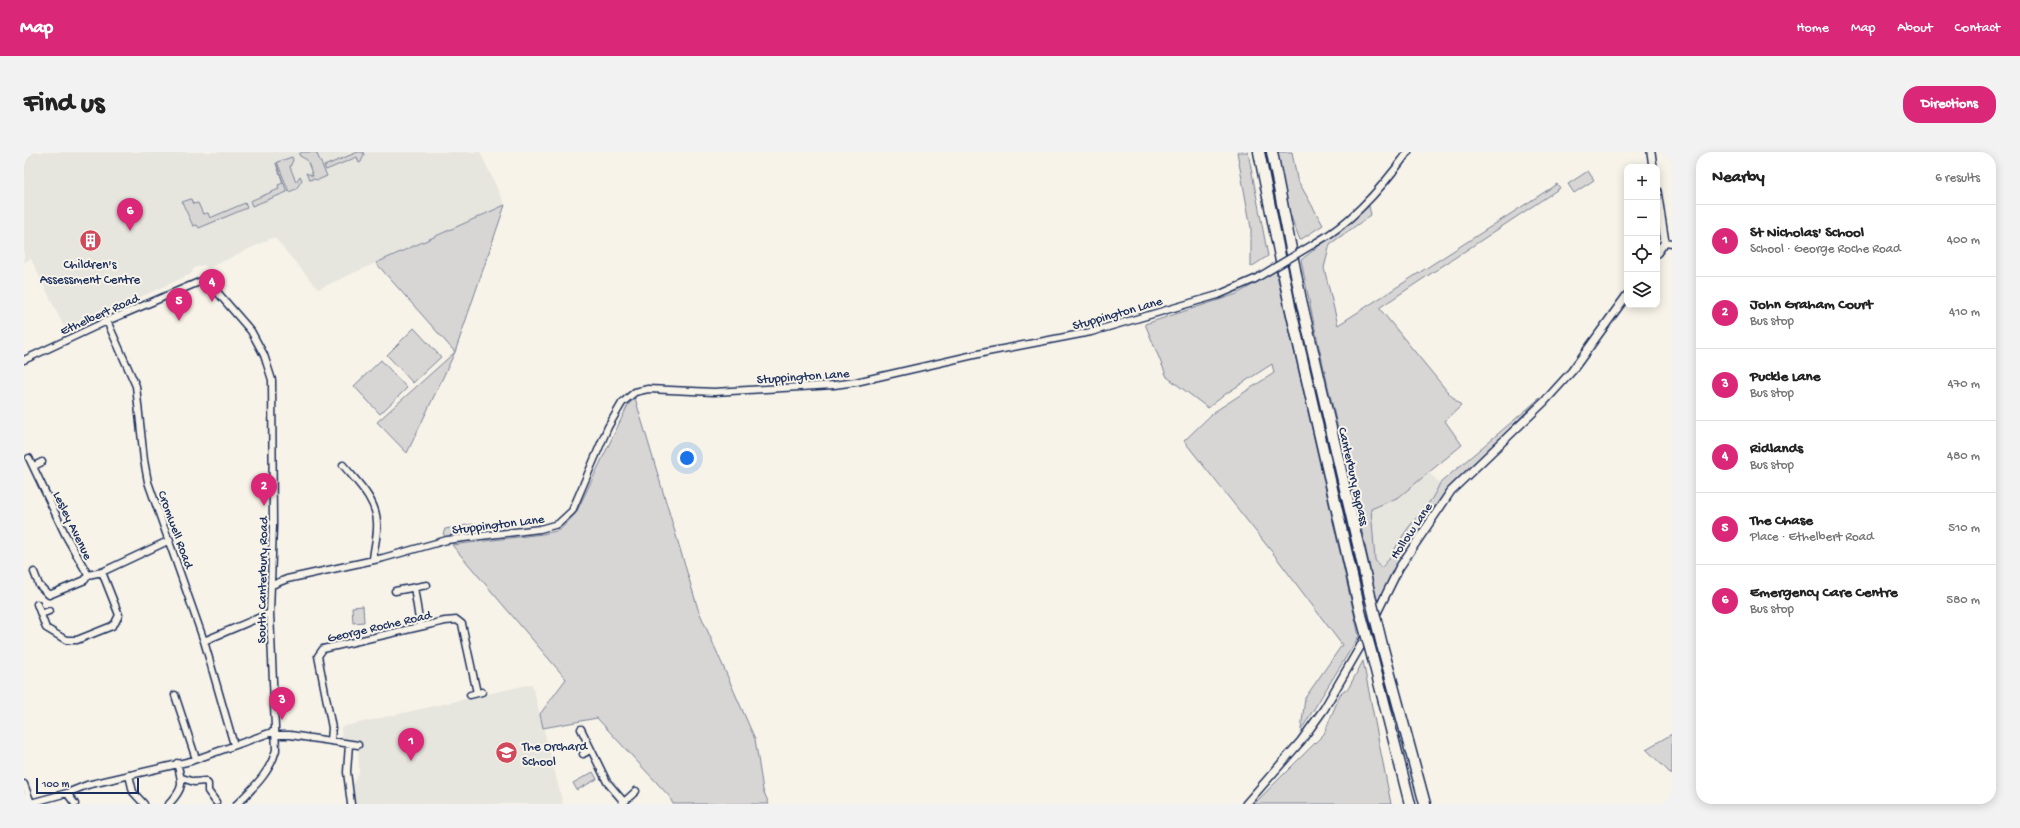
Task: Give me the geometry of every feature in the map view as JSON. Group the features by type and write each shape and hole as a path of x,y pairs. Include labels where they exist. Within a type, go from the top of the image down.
{"highway":[{"name":"Canterbury Bypass","path":"1259,152 1290,306 1361,615 1410,804"},
{"name":"Canterbury Bypass","path":"1272,152 1301,300 1371,600 1425,804"},
{"path":"1405,731 1432,804"}],"street":[{"name":"Stuppington Lane","path":"272,585 287,579 383,558 452,540 473,536 551,527 565,519 572,511 608,427 622,403 635,392 648,389 714,392 834,385 856,382 987,352 1091,332 1218,295 1256,279 1317,242 1344,223 1373,194 1408,152"},
{"path":"1651,152 1653,164"},
{"path":"1659,200 1668,243 1660,250"},
{"name":"Ethelbert Road","path":"24,360 107,320 206,279"},
{"name":"South Canterbury Road","path":"206,279 251,331 264,355 272,380 272,585 270,613 276,750 272,764 237,804"},
{"name":"Hollow Lane","path":"1246,804 1301,741 1324,709 1360,647 1399,568 1451,491 1544,402 1572,371 1624,299"},
{"name":"Cromwell Road","path":"107,320 136,386 144,460 148,482 154,503 170,540 204,641 234,745"},
{"name":"Lesley Avenue","path":"29,458 66,536 88,575 102,572 170,540"},
{"path":"34,466 42,462"},
{"path":"343,465 351,469 370,498 376,513 377,528 373,559"},
{"path":"34,572 40,585 49,595 85,580 88,575"},
{"path":"37,604 49,631 72,641 112,626 119,615 102,572"},
{"path":"395,591 427,584"},
{"path":"414,587 420,626"},
{"path":"41,614 49,611"},
{"path":"204,641 270,613"},
{"name":"George Roche Road","path":"331,741 332,728 318,656 321,650 420,626 452,620 460,621 462,624 476,693"},
{"path":"176,695 196,759"},
{"path":"581,730 607,782 623,803 636,791"},
{"path":"24,784 29,803 67,794 87,785 196,759 234,745 275,733 358,745"},
{"path":"349,744 347,772 351,804"},
{"path":"583,754 590,750"},
{"path":"169,804 180,793 182,778 177,763"},
{"path":"129,775 133,792 144,804"},
{"path":"182,778 194,782 205,780 208,784 208,791 216,802"},
{"path":"67,794 75,804"}],"shaded area":[{"path":"24,152 480,152 505,205 318,289 274,237 209,268 203,265 194,268 191,274 66,331 31,259 24,262"},
{"path":"302,152 316,152 327,176 318,180 309,180 306,173 313,176 307,160 299,154"},
{"path":"358,152 363,152 364,155 359,163 357,157 326,170 324,166"},
{"path":"1237,152 1248,152 1268,256 1251,267 1251,228"},
{"path":"1277,152 1292,152 1297,179 1323,225 1300,240 1290,214"},
{"path":"292,157 293,160 290,167 296,182 300,176 302,180 296,189 289,192 277,162"},
{"path":"276,163 287,192 252,206 250,201 279,189 278,185 283,183"},
{"path":"1588,171 1594,180 1574,193 1568,184"},
{"path":"1557,184 1560,188 1379,308 1461,406 1445,421 1462,445 1399,497 1371,509 1375,560 1381,568 1391,556 1409,527 1428,504 1440,483 1540,398 1449,489 1378,607 1319,347 1301,260 1369,206 1371,215 1330,244 1324,268 1338,325"},
{"path":"191,199 193,204 198,203 203,214 208,213 210,218 245,203 247,208 199,228 197,225 193,226 182,202"},
{"path":"505,205 455,352 376,263"},
{"path":"1276,271 1359,636 1301,730 1305,698 1342,645 1276,557 1184,441 1214,412 1274,373 1272,364 1227,393 1208,408 1167,377 1145,324 1237,294"},
{"path":"414,328 441,357 413,383 387,355"},
{"path":"455,352 407,453 377,422"},
{"path":"381,360 407,388 380,414 354,386"},
{"path":"635,398 698,609 755,739 763,790 769,804 673,804 669,796 597,718 543,728 540,714 566,679 452,545 543,534 560,530 576,513 628,405"},
{"path":"1429,473 1440,483 1433,499 1404,533 1391,557 1380,567 1375,560 1371,509 1399,497"},
{"path":"473,524 480,531 447,538 443,534 445,529"},
{"path":"363,606 364,622 353,623 352,607"},
{"path":"1363,661 1391,804 1254,804 1324,734 1339,697 1344,690 1348,689"},
{"path":"532,684 563,804 355,804 353,784 359,772 358,743 342,740 341,727"},
{"path":"1672,734 1672,775 1646,749"},
{"path":"593,772 597,779 577,790 573,783"}],"place":[{"name":"Emergency Care Centre","path":"130,231"},
{"name":"Children's Assessment Centre","path":"90,241"},
{"name":"Ridlands","path":"212,302"},
{"name":"The Chase","path":"179,321"},
{"name":"John Graham Court","path":"264,506"},
{"name":"Puckle Lane","path":"282,720"},
{"name":"The Orchard School","path":"507,752"},
{"name":"St Nicholas' School","path":"411,761"}]}
